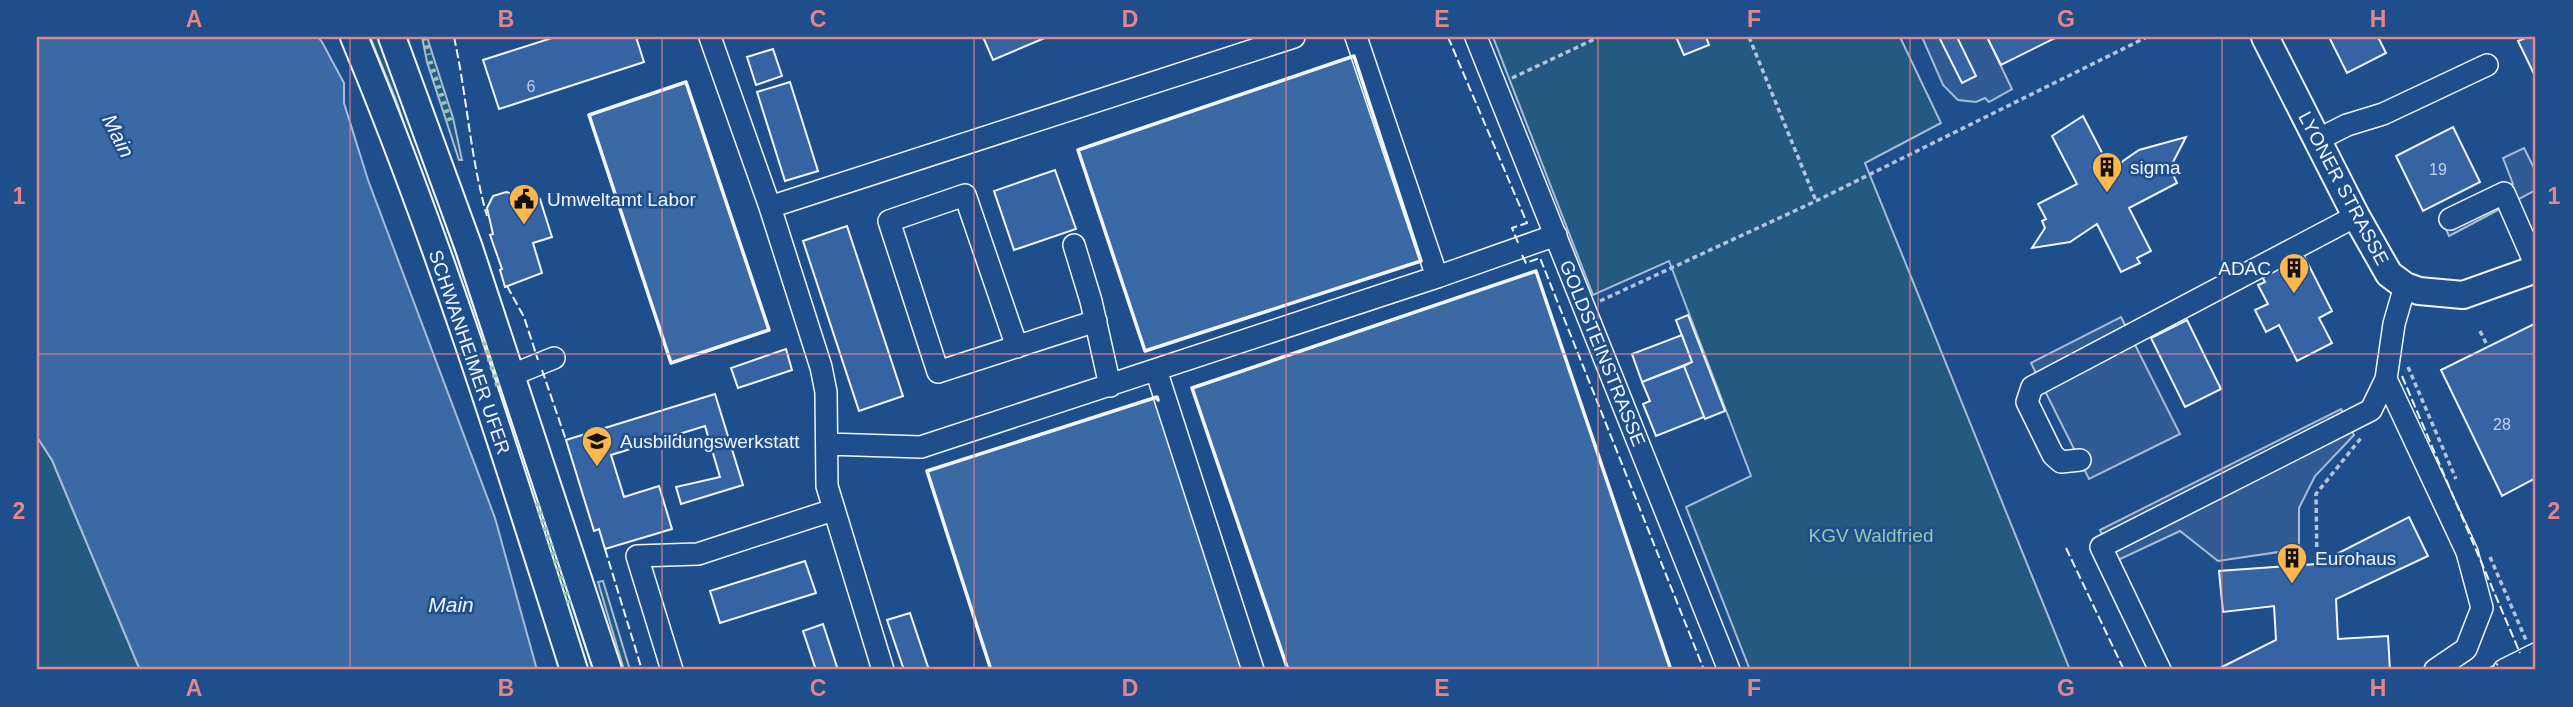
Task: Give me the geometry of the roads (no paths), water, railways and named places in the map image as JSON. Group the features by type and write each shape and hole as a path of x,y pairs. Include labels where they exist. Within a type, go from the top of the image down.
{"main road":[{"name":"SCHWANHEIMER UFER","path":"355,37 388,117 502,444 574,670"},
{"name":"SCHWANHEIMER UFER","path":"392,37 512,375 608,670"},
{"path":"406,37 406,73"},
{"name":"LYONER STRASSE","path":"2265,37 2356,216 2389,274 2406,286"},
{"path":"2406,286 2435,294 2463,295 2536,267"}],"street":[{"path":"710,37 770,206 821,367 826,392 827,486 883,670"},
{"path":"770,206 1294,37"},
{"path":"1356,37 1437,277"},
{"name":"GOLDSTEINSTRASSE","path":"1476,37 1729,670"},
{"path":"2317,140 2347,125 2383,114 2487,65"},
{"path":"2450,219 2504,193 2536,267"},
{"path":"1017,347 965,195 889,221 938,372 1017,347 1096,321"},
{"path":"2080,460 2061,462 2053,455 2027,402 2032,387 2356,216"},
{"path":"827,444 921,447 1437,277 1556,235"},
{"path":"1074,245 1096,321 1110,386"},
{"path":"2160,670 2101,547 2371,410 2386,379 2394,324 2406,286"},
{"path":"512,375 554,358"},
{"path":"1156,370 1253,670"},
{"path":"2386,379 2467,552 2482,608 2466,649 2435,670"},
{"path":"672,670 637,556 698,554 833,510"},
{"path":"2504,670 2536,654"}],"water":[{"name":"Main","path":"37,37 318,37 322,42 344,83 344,103 368,180 495,518 537,670 140,670 52,460 37,437"},
{"path":"1354,56 1421,261 1145,351 1078,150"},
{"path":"686,82 769,330 671,363 589,115"},
{"path":"1536,271 1671,670 1288,670 1192,388"},
{"path":"1157,397 1244,670 991,670 927,471"}],"place":[{"name":"sigma","path":"2107,194"},
{"name":"Umweltamt Labor","path":"524,226"},
{"name":"ADAC","path":"2294,295"},
{"name":"Ausbildungswerkstatt","path":"597,468"},
{"name":"Eurohaus","path":"2292,585"}],"park label":[{"name":"KGV Waldfried","path":"1871,535"}]}
